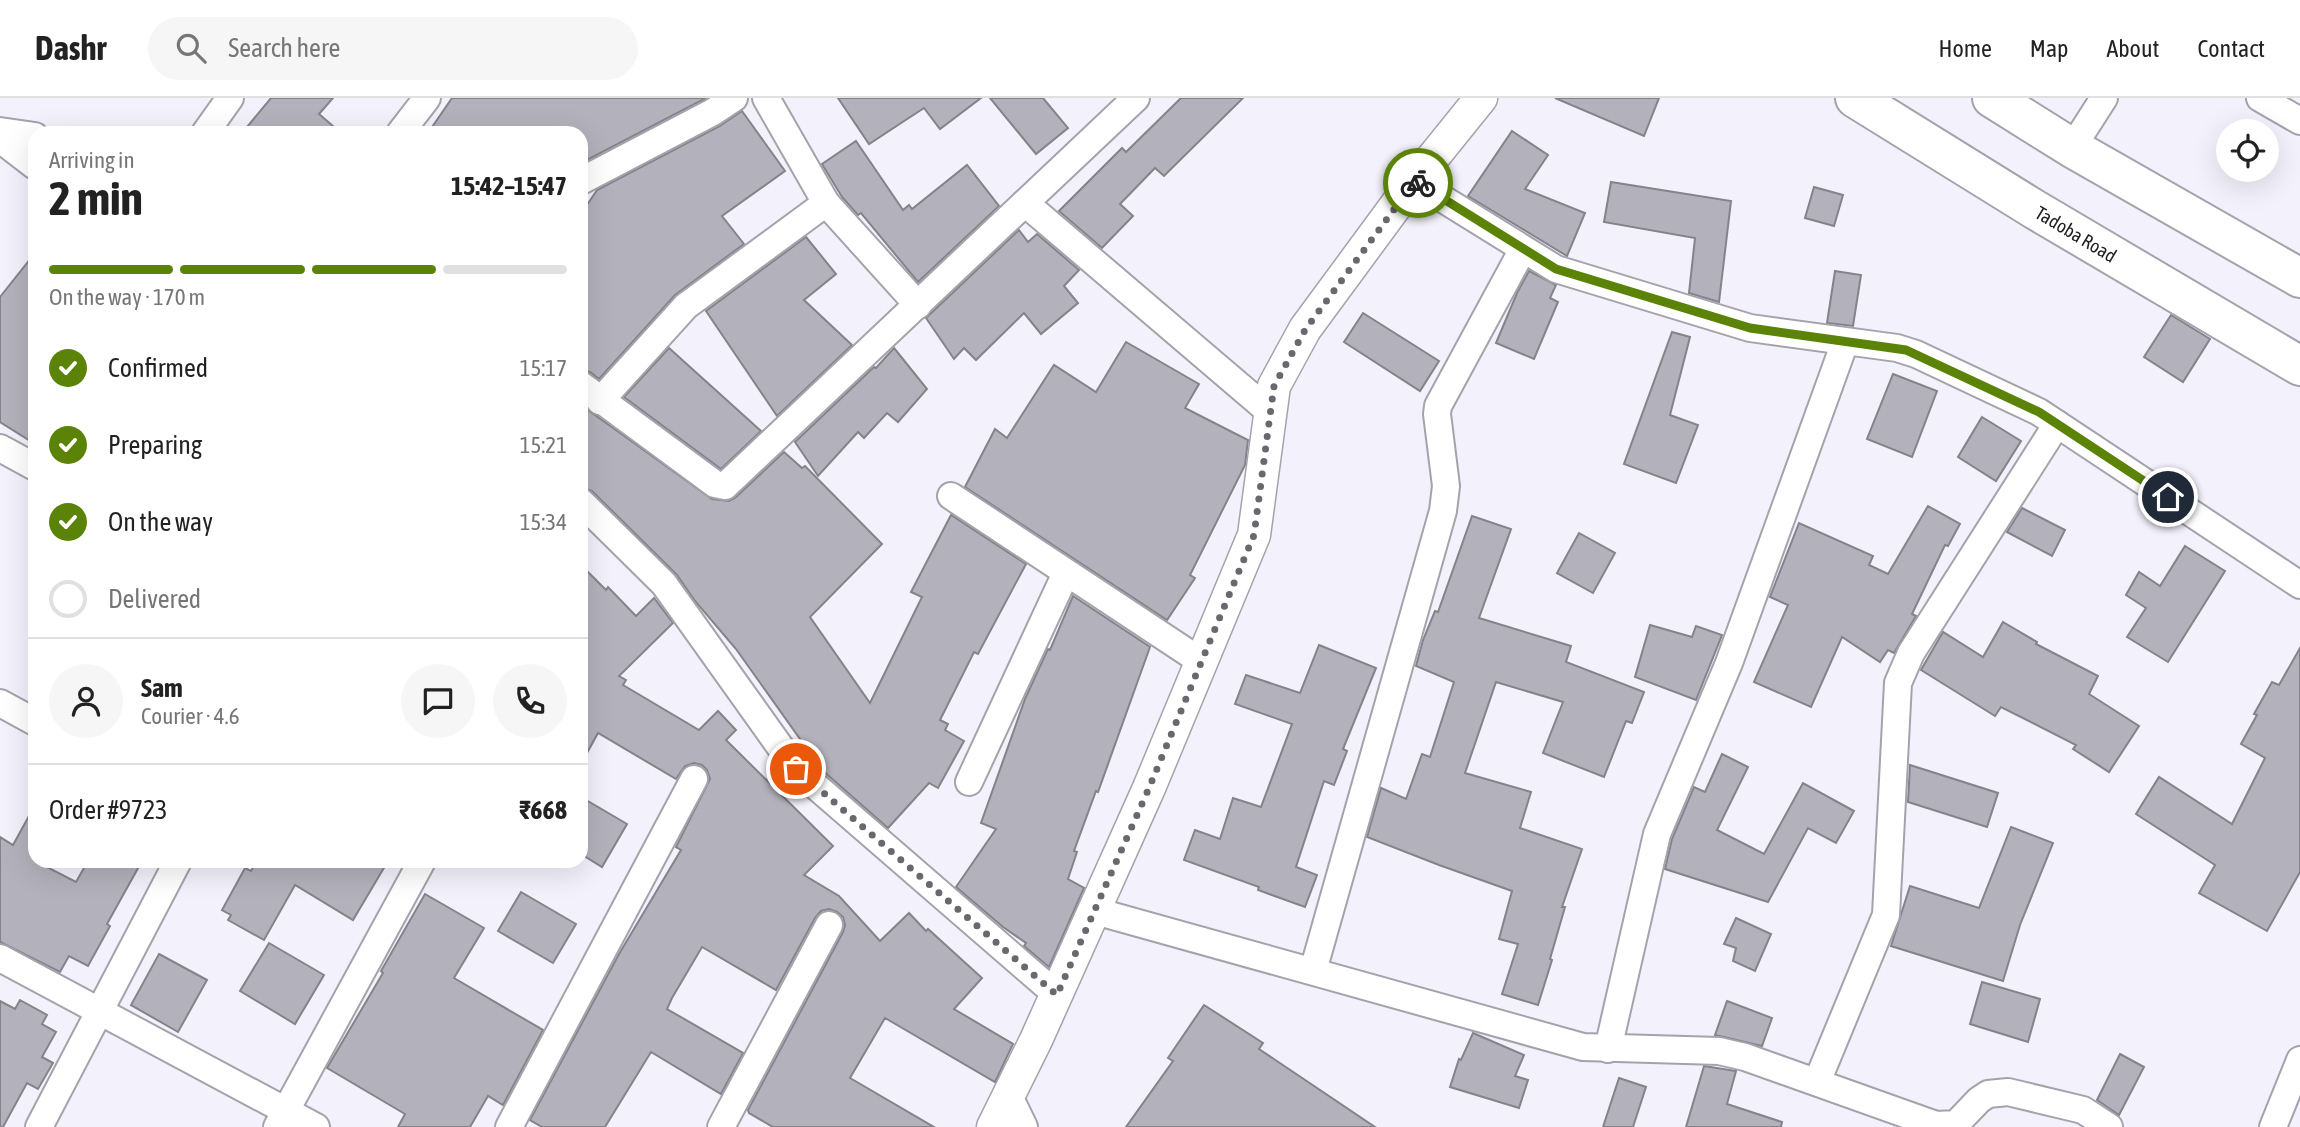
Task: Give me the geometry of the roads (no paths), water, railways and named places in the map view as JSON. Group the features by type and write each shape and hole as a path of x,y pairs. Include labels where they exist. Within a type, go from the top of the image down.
{"main road":[{"name":"Tadoba Road","path":"1855,98 2034,209 2300,366"},
{"path":"1992,98 2072,148 2300,278"}],"street":[{"path":"210,126 230,98"},
{"path":"405,126 426,98"},
{"path":"588,177 734,98"},
{"path":"766,98 825,202 918,305"},
{"path":"825,202 686,306 590,393 715,484 725,486 1136,98"},
{"path":"993,1127 1095,911 1254,535 1274,386 1305,330 1415,181 1481,98"},
{"path":"2072,148 2104,98"},
{"path":"2260,98 2300,121"},
{"path":"0,131 28,135"},
{"path":"0,139 28,161"},
{"path":"1415,181 1556,269 1750,328 1906,350 2039,412 2300,585"},
{"path":"1025,204 1270,412"},
{"path":"1313,971 1443,511 1446,486 1438,406 1523,250"},
{"path":"1608,1048 1657,834 1729,663 1845,342"},
{"path":"1817,1082 1886,915 1898,683 1912,653 2057,424"},
{"path":"0,448 28,463"},
{"path":"951,496 1202,662"},
{"path":"588,509 664,584 796,769 1057,995"},
{"path":"969,782 1066,573"},
{"path":"0,703 28,718"},
{"path":"509,1127 694,779"},
{"path":"39,1127 174,868"},
{"path":"281,1119 418,868"},
{"path":"1095,911 1583,1047 1719,1051 1745,1057 1936,1125 1956,1124 1988,1094 2008,1092 2082,1110 2109,1127"},
{"path":"721,1127 828,925"},
{"path":"0,958 99,1012 281,1119 316,1127"},
{"path":"2273,1127 2300,1060"},
{"path":"1009,1096 1024,1127"}]}
